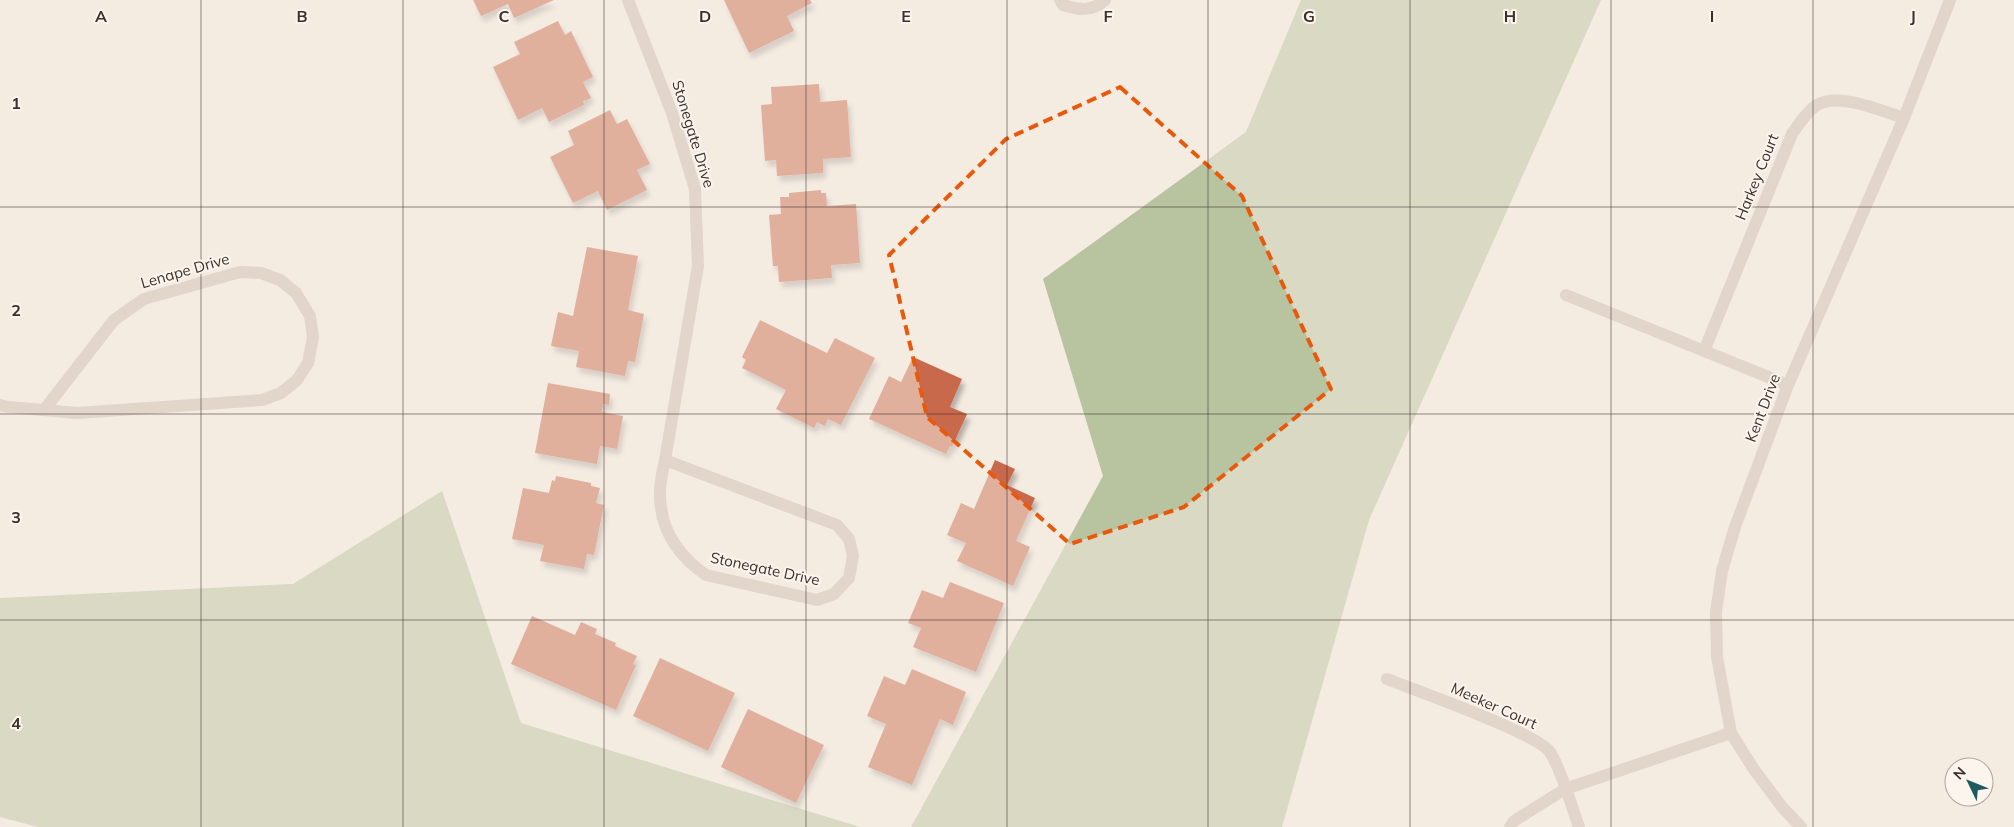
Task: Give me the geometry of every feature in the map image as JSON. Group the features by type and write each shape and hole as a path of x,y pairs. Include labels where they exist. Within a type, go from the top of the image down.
{"street":[{"name":"Stonegate Drive","path":"628,0 672,113 695,190 698,266 665,460 660,490 662,518 673,544 691,565 706,575 817,600 834,594 849,578 853,556 849,539 837,525 665,460"},
{"path":"1060,0 1063,5 1081,10 1098,7 1105,0"},
{"name":"Kent Drive","path":"1801,827 1782,807 1753,768 1731,733 1717,657 1716,612 1721,579 1735,527 1788,386 1904,118 1950,0"},
{"name":"Harkey Court","path":"1704,351 1792,134 1802,119 1820,103 1839,99 1904,118"},
{"name":"Lenape Drive","path":"0,405 8,407 77,413 262,400 281,393 296,380 308,363 313,336 310,316 296,293 280,280 260,273 240,272 144,299 114,320 44,410"},
{"path":"1566,295 1788,386"},
{"name":"Meeker Court","path":"1387,678 1526,735 1549,751 1579,827"},
{"path":"1510,827 1514,820 1565,789 1731,733"}],"highlighted area":[{"path":"1120,87 1242,196 1331,389 1184,507 1070,544 927,417 889,255 1006,139"}],"green space":[{"path":"1301,0 1601,0 1369,520 1282,827 911,827 1103,476 1043,279 1246,132"},
{"path":"442,491 521,723 860,827 38,827 0,817 0,598 293,584"}],"building":[{"path":"473,0 554,0 514,18 508,4 481,16"},
{"path":"724,0 810,0 812,3 787,16 794,31 749,53"},
{"path":"558,21 565,35 571,31 593,77 583,82 591,98 583,101 584,105 549,122 542,108 518,120 493,67 520,54 514,42"},
{"path":"819,84 820,102 847,100 851,157 823,159 823,173 777,176 776,160 765,161 761,105 772,104 771,87"},
{"path":"610,110 617,124 627,119 650,164 637,170 647,190 607,210 598,191 573,203 550,157 574,145 568,131"},
{"path":"821,190 821,193 826,193 827,206 856,204 860,263 831,265 832,278 779,282 778,266 773,266 769,215 781,214 780,197 789,197 789,193"},
{"path":"587,247 638,256 628,310 644,314 635,362 628,361 625,376 576,367 579,351 551,346 558,312 573,316"},
{"path":"760,320 827,353 835,338 875,358 841,425 828,419 825,426 817,422 814,428 776,409 786,390 742,368 746,360 742,357"},
{"path":"913,357 962,379 950,407 967,414 952,447 950,446 946,454 869,419 889,376 901,382"},
{"path":"548,383 610,394 609,405 603,404 602,412 623,416 617,449 600,446 597,464 535,453"},
{"path":"995,460 1015,469 1007,485 1035,498 1016,541 1030,547 1013,586 957,561 966,543 947,535 961,503 974,509"},
{"path":"556,476 591,483 591,486 600,488 596,503 604,505 594,555 587,554 584,569 540,561 544,545 512,539 523,488 549,493 552,480 555,481"},
{"path":"950,582 1004,603 976,672 913,647 921,628 908,623 922,590 943,598"},
{"path":"532,616 575,635 581,622 597,629 595,634 616,643 615,646 637,656 633,664 636,665 616,710 511,664"},
{"path":"660,658 735,693 708,751 633,716"},
{"path":"912,669 966,692 953,725 940,719 912,785 868,767 886,724 867,716 884,676 905,685"},
{"path":"748,709 824,745 796,803 721,767"}]}
